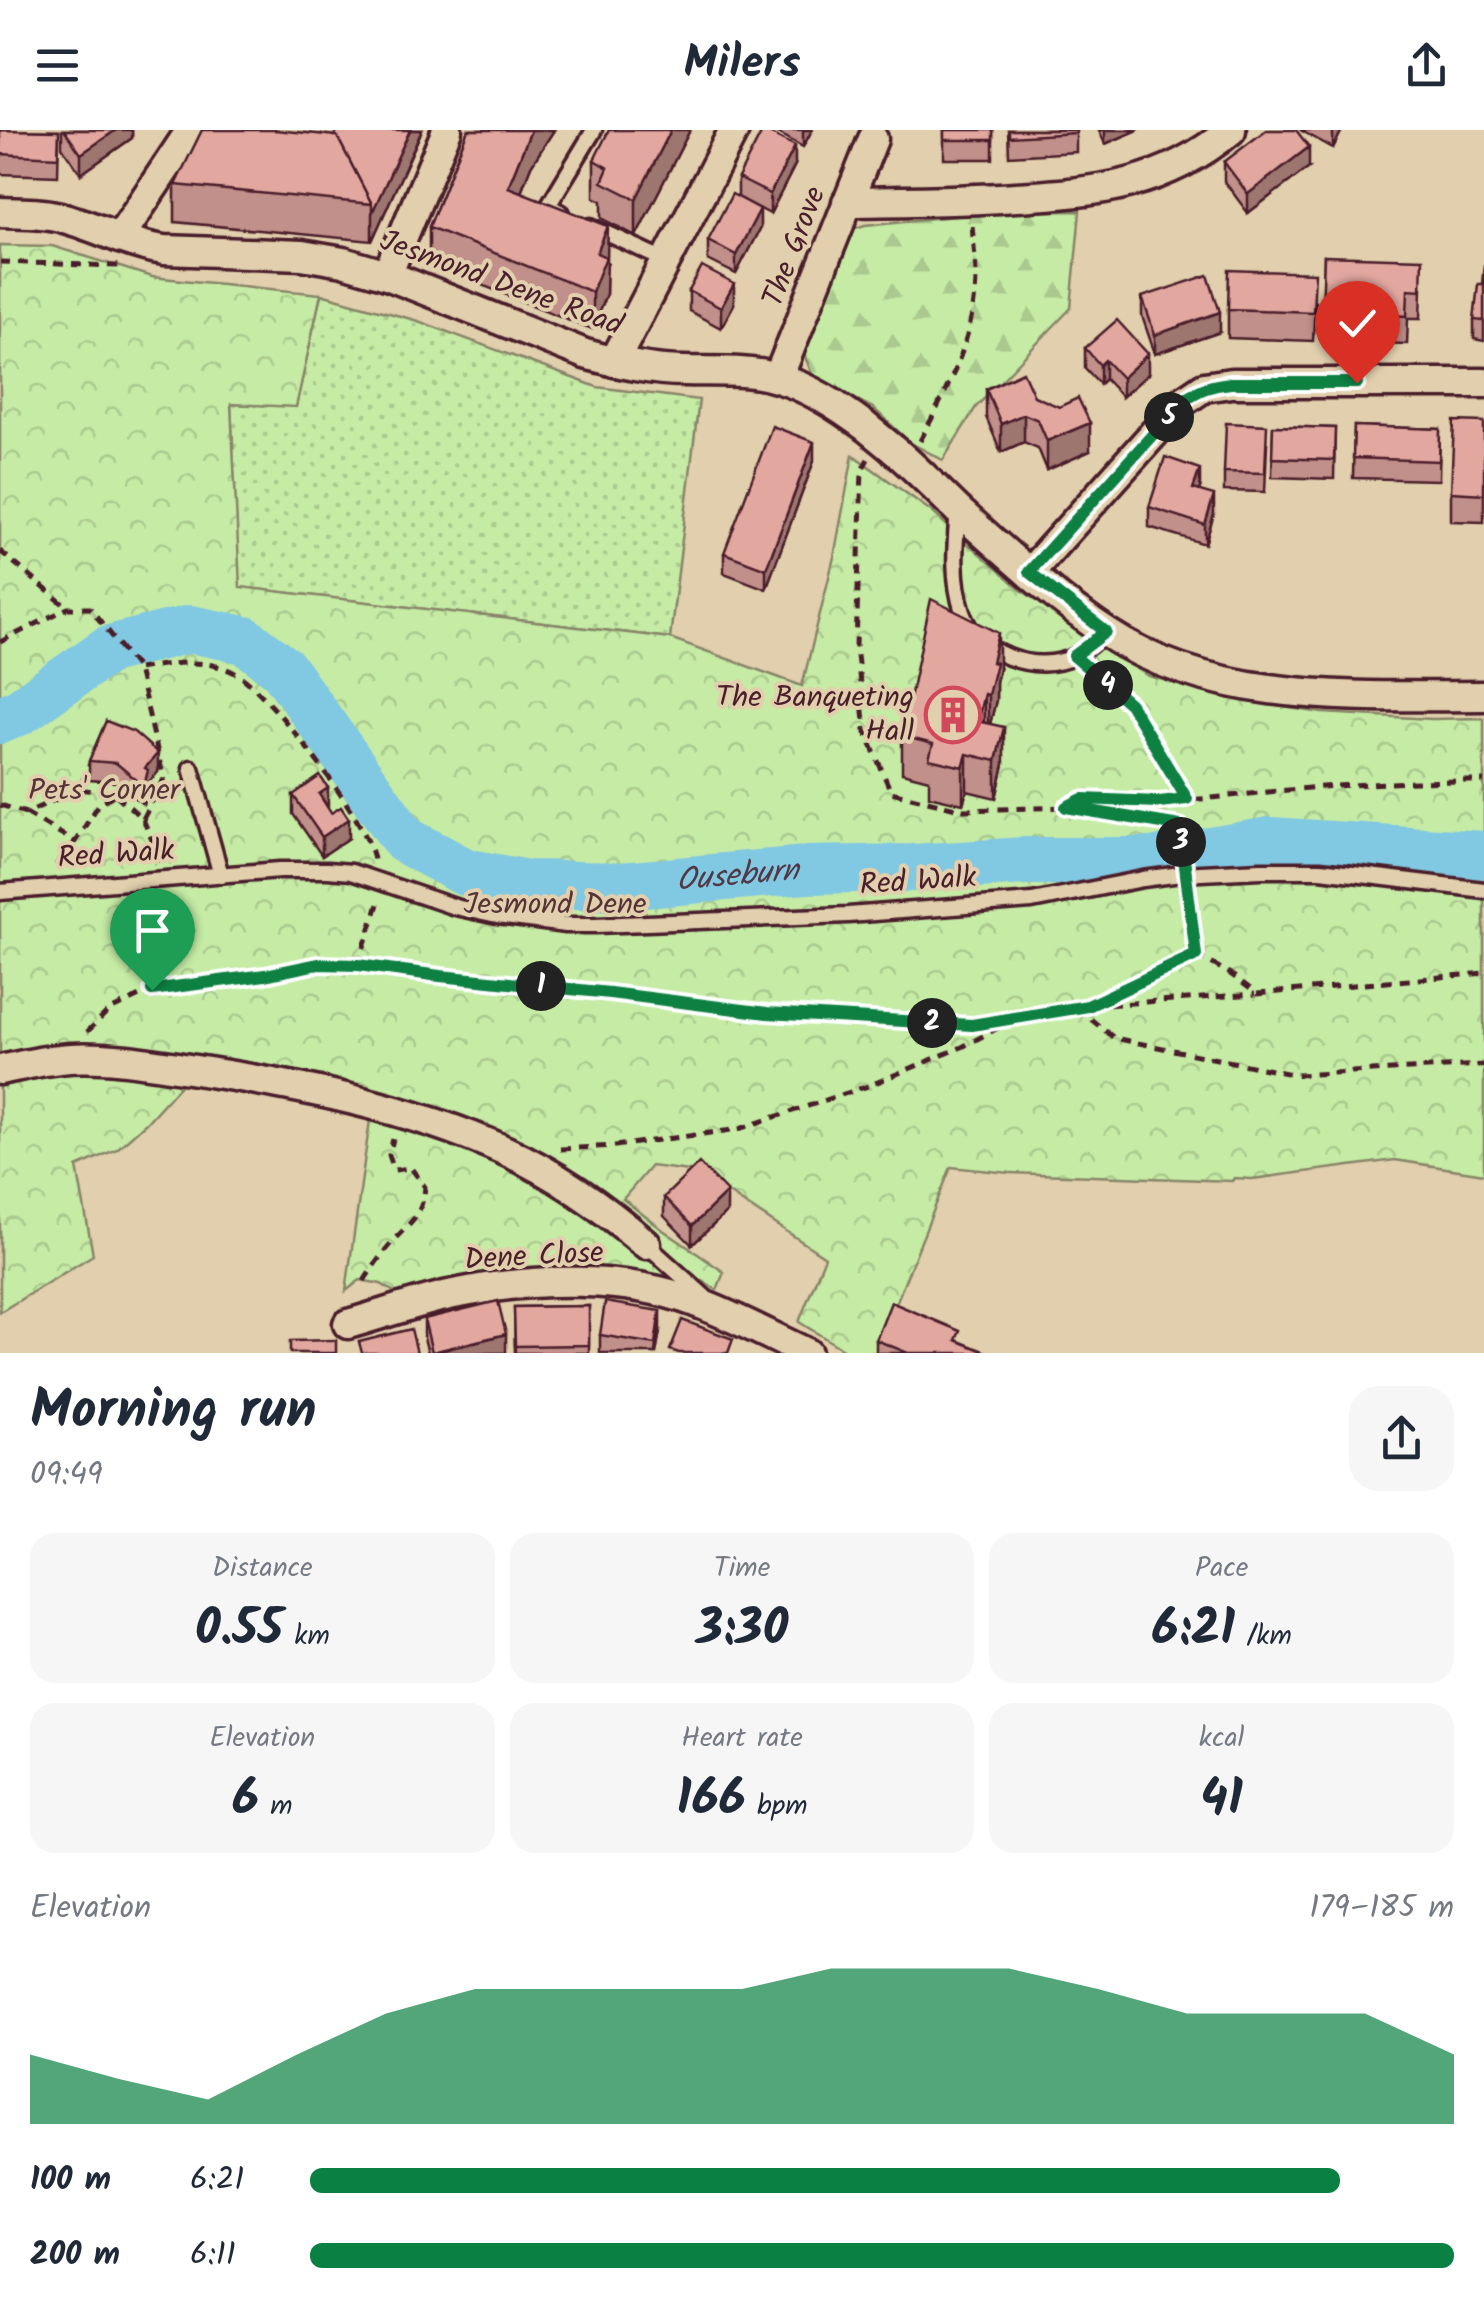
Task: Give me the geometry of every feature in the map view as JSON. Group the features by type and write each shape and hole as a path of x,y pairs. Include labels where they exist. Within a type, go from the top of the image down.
{"street":[{"path":"119,238 191,130"},
{"path":"387,275 448,130"},
{"path":"614,362 734,130"},
{"path":"847,202 970,200 1124,186 1184,162 1231,130"},
{"name":"The Grove","path":"778,378 872,139"},
{"name":"Jesmond Dene Road","path":"0,212 64,218 147,248 302,254 344,262 614,362 650,369 732,371 778,378 837,406 887,443 1029,572 1106,632 1139,652 1214,679 1264,688 1372,696 1484,696"},
{"path":"1029,572 1182,402 1204,387 1231,383 1484,382"},
{"path":"0,1070 62,1058 162,1064 362,1102 507,1151 568,1184 646,1244"},
{"name":"Dene Close","path":"348,1324 455,1293 574,1282 638,1287 693,1300 808,1353"}],"lane":[{"path":"594,130 548,206 667,261"},
{"path":"958,509 954,558 957,586 964,616 975,636 992,650 1016,661 1058,661 1074,656 1106,632"},
{"path":"191,768 222,875"},
{"name":"Red Walk","path":"0,892 328,870 351,872 455,907 581,925 1032,902 1143,879 1261,870 1320,870 1484,890"},
{"path":"646,1244 724,1314"}],"path":[{"path":"970,200 976,277 972,318 960,361 862,470 856,646 864,730 891,792 964,810 1066,807 1180,826 1196,955"},
{"path":"0,551 68,608"},
{"path":"0,642 68,608 90,608 113,636 138,669 164,779 143,818"},
{"path":"1074,656 1130,704 1187,799"},
{"path":"138,669 173,663 211,664 238,674 263,694 297,733 373,850 380,881 358,965"},
{"path":"146,746 157,750"},
{"path":"79,789 94,755"},
{"path":"1066,807 1082,799 1159,802 1375,784 1484,780"},
{"path":"26,813 79,789 115,794 143,818 165,879"},
{"path":"0,806 26,813 75,842 99,804 115,794"},
{"path":"1196,955 1257,994"},
{"path":"1088,1006 1196,955"},
{"path":"82,1037 108,1011 152,990 318,964 358,965 767,1013 972,1025 1088,1006 1484,973"},
{"path":"1076,1008 1114,1038 1296,1075 1484,1064"},
{"path":"614,1146 739,1129 868,1086 962,1048 1016,1018"},
{"path":"364,1280 423,1205 425,1187 411,1168 394,1170 389,1155 405,1114"}],"green space":[{"path":"1080,211 1071,308 976,407 943,460 911,443 873,408 813,377 803,351 843,232 865,225 996,212"},
{"name":"Jesmond Dene","path":"0,245 52,246 152,277 321,294 296,407 231,404 240,587 670,638 802,686 834,557 853,455 931,511 1020,589 1149,676 1232,699 1322,713 1484,718 1484,1174 1395,1160 1232,1181 1010,1173 951,1167 876,1353 849,1353 799,1322 825,1257 697,1172 651,1166 623,1199 724,1272 717,1290 702,1280 698,1289 399,1295 381,1284 360,1280 346,1291 371,1113 184,1081 117,1149 77,1167 93,1255 0,1312"},
{"path":"321,294 418,321 597,387 699,400 670,638 239,587 231,404 296,406"}],"building":[{"path":"0,130 59,131 58,157 0,154"},
{"path":"64,130 116,130 81,154"},
{"path":"202,130 275,130 337,136 372,204 175,185"},
{"path":"338,130 410,130 372,213 372,204 334,136"},
{"path":"468,130 531,130 508,187 608,226 597,253 606,257 592,292 429,227"},
{"path":"609,130 671,130 636,199 602,182 608,168 594,160"},
{"path":"763,130 795,146 770,194 738,178"},
{"path":"944,130 993,130 993,140 944,140"},
{"path":"1009,130 1076,130 1076,133 1009,137"},
{"path":"1266,130 1296,130 1309,147 1248,194 1224,162"},
{"path":"732,194 760,209 736,255 708,240"},
{"path":"1324,256 1422,259 1421,290 1408,289 1407,316 1376,314 1377,302 1356,301 1355,314 1322,313"},
{"path":"702,267 734,284 721,308 689,291"},
{"path":"1229,270 1315,273 1313,312 1228,309"},
{"path":"1208,275 1220,312 1155,335 1142,297"},
{"path":"1478,284 1484,284 1484,321 1474,320"},
{"path":"1117,320 1148,354 1122,378 1105,360 1100,365 1085,348"},
{"path":"1023,372 1034,396 1059,407 1078,398 1090,423 1047,441 1038,420 1024,414 1001,424 986,389"},
{"path":"1454,421 1484,422 1484,494 1451,492"},
{"path":"1226,423 1267,425 1265,473 1224,472"},
{"path":"772,426 814,442 766,569 724,553"},
{"path":"1273,426 1335,428 1334,460 1272,458"},
{"path":"1354,426 1440,429 1439,461 1353,458"},
{"path":"1165,457 1200,469 1193,489 1214,495 1205,525 1149,507"},
{"name":"The Banqueting Hall","path":"931,599 999,633 988,695 984,694 977,721 1004,727 996,761 967,754 963,767 929,759 933,744 902,736"},
{"path":"106,721 134,732 158,753 145,768 148,770 144,786 116,763 89,761"},
{"path":"320,776 328,788 319,794 331,813 341,807 349,819 322,837 293,795"},
{"path":"699,1163 727,1192 692,1226 664,1197"},
{"path":"498,1301 506,1334 432,1352 424,1319"},
{"path":"605,1302 660,1311 655,1344 600,1335"},
{"path":"891,1302 960,1331 956,1340 988,1353 908,1353 876,1340"},
{"path":"589,1306 589,1345 515,1346 514,1307"},
{"path":"682,1320 733,1339 728,1353 670,1350"},
{"path":"411,1329 417,1353 362,1353 359,1342"},
{"path":"336,1340 336,1353 290,1353 290,1341"}],"waterway":[{"name":"Ouseburn","path":"0,720 19,712 109,649 190,629 245,640 283,669 405,840 465,872 528,884 621,886 806,870 1026,861 1152,861 1270,841 1484,855"}],"place":[{"name":"The Banqueting Hall","path":"953,715"}],"route":[{"path":"152,990 318,964 358,965 767,1013 972,1025 1088,1006 1196,955 1180,826 1066,807 1082,799 1187,799 1130,704 1074,656 1106,632 1029,572 1182,402 1204,387 1231,383 1357,383"}],"park label":[{"name":"Pets' Corner","path":"104,791"}]}
